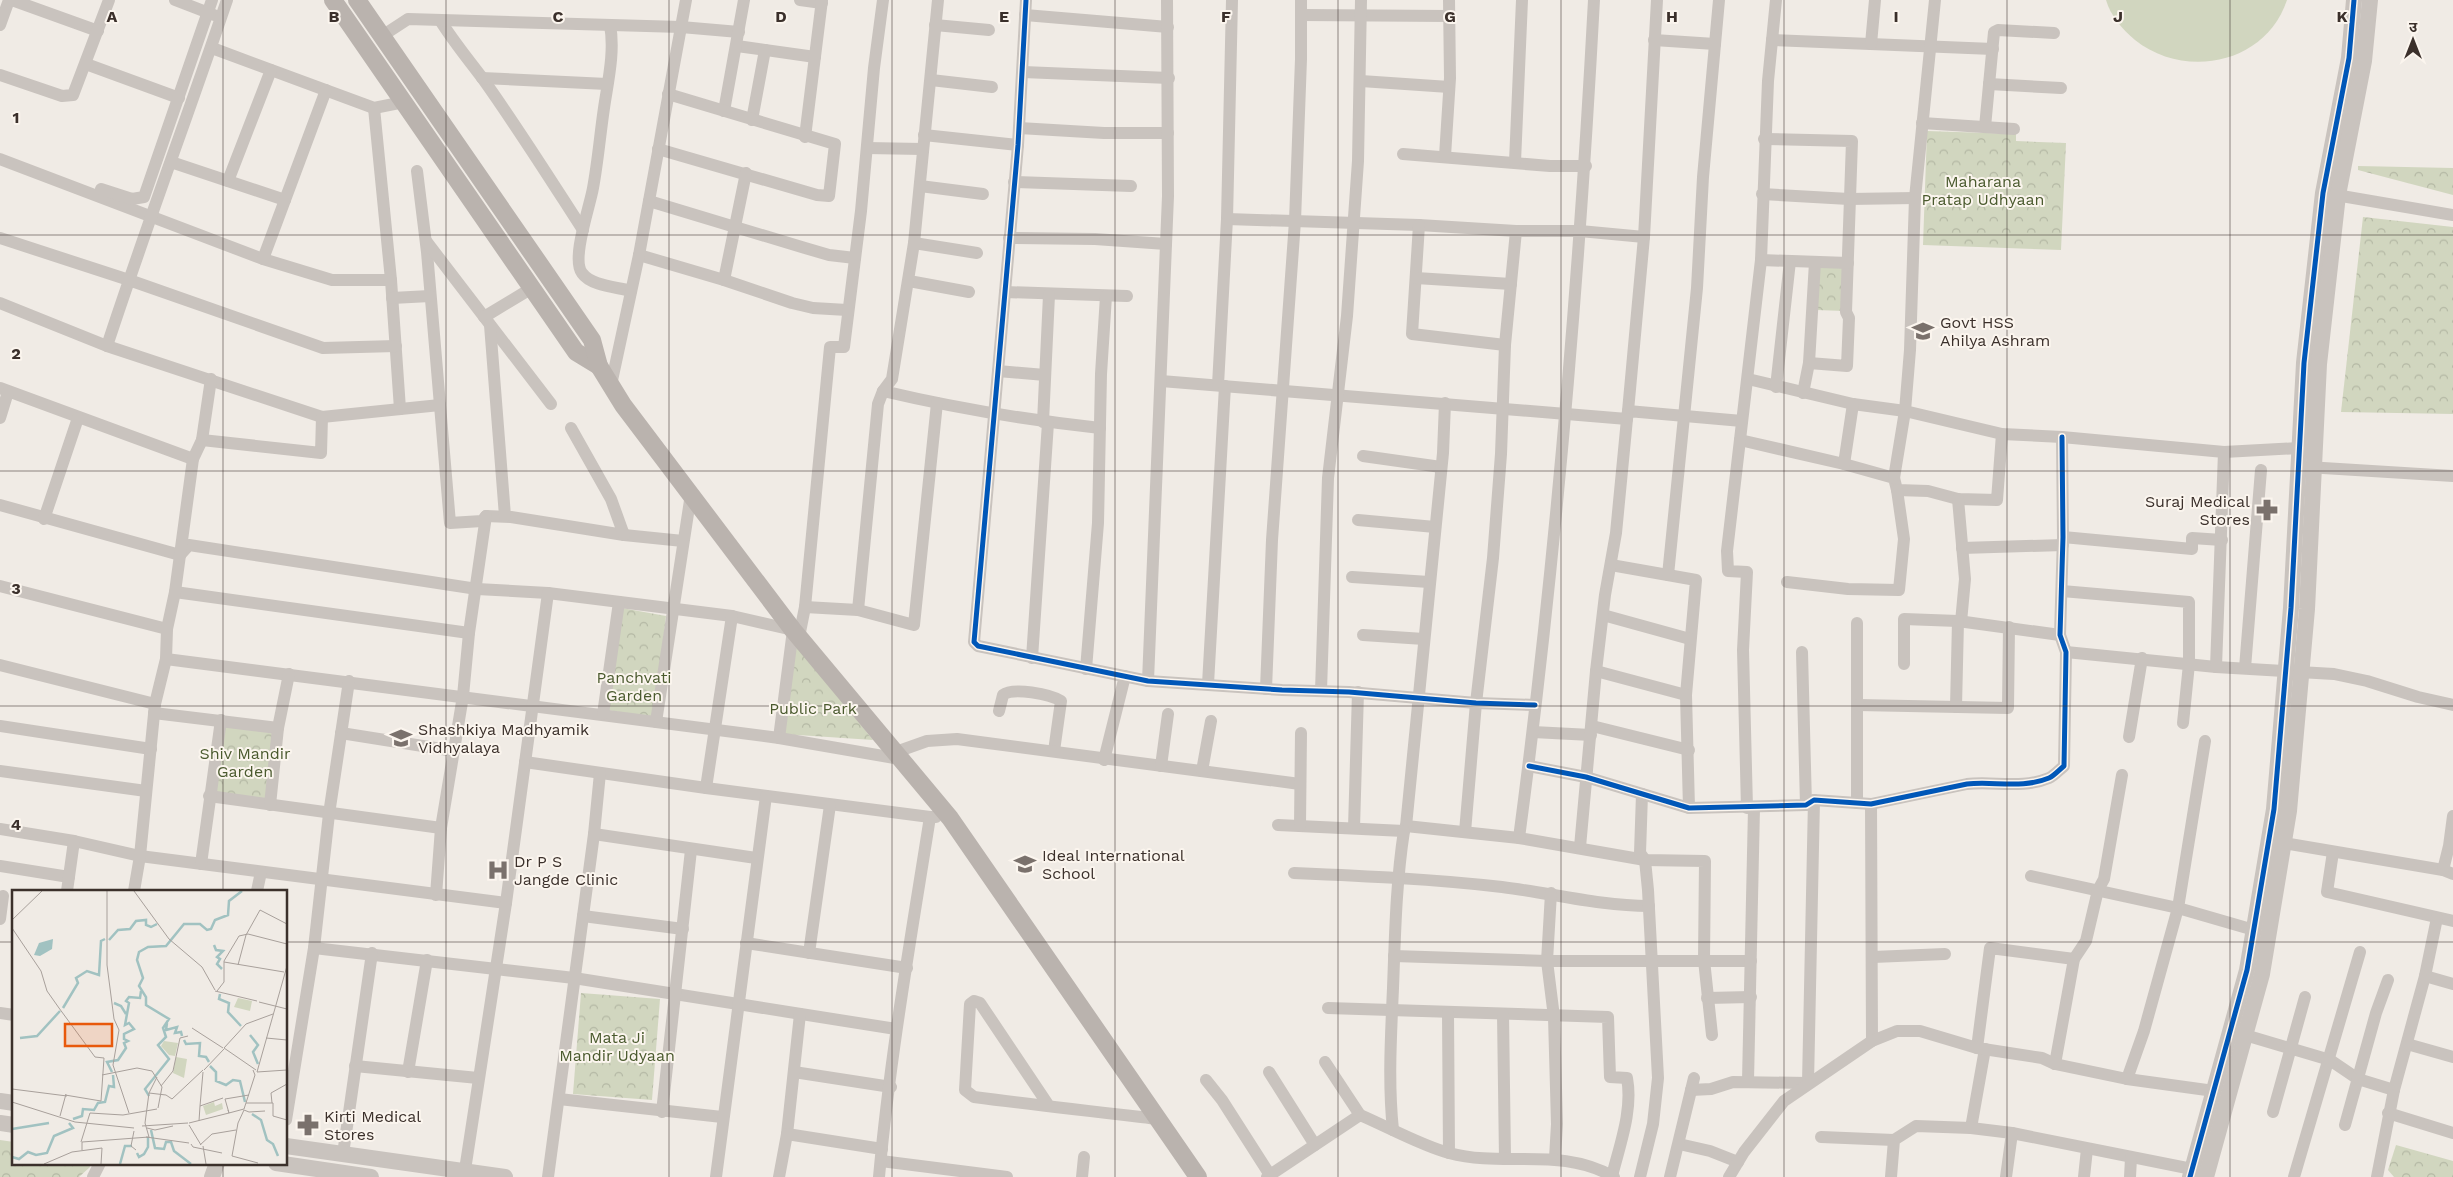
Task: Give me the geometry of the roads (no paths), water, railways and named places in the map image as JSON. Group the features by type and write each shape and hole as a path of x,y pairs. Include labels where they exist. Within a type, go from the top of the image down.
{"main road":[{"path":"333,0 576,352 599,366"},
{"path":"357,0 592,340 599,366 623,405 796,633 950,818 1198,1177"}],"street":[{"path":"0,25 11,0 98,31"},
{"path":"0,75 68,96 74,95 109,0"},
{"path":"175,0 221,18"},
{"path":"0,152 132,199 138,200 144,197 180,98 212,0"},
{"path":"107,346 212,48 227,0"},
{"path":"610,385 632,291 686,0"},
{"path":"724,111 744,0"},
{"path":"800,0 822,2 805,137"},
{"path":"779,738 796,633 805,607 830,347 844,347 883,0"},
{"path":"858,610 878,404 883,390 892,379 914,243 938,0"},
{"path":"1026,0 1018,145 974,642 978,646 1148,681 1358,692 1476,703 1535,706"},
{"path":"1148,681 1166,244 1169,78 1167,0"},
{"path":"1208,684 1222,386 1232,0"},
{"path":"1266,688 1281,390 1295,221 1301,69 1301,0"},
{"path":"1321,691 1328,478 1339,395 1353,224 1361,81 1361,0"},
{"path":"1445,156 1449,87 1449,0"},
{"path":"1515,162 1522,0"},
{"path":"1519,838 1533,732 1566,413 1586,166 1594,0"},
{"path":"1580,847 1596,671 1612,565 1644,237 1657,0"},
{"path":"1668,575 1697,288 1704,167 1719,0"},
{"path":"1748,1082 1751,997 1751,808 1743,650 1747,572 1728,571 1727,551 1761,260 1764,140 1776,0"},
{"path":"1871,44 1875,0"},
{"path":"1787,582 1848,589 1899,590 1904,539 1895,484 1905,411 1910,350 1915,198 1935,0"},
{"path":"2306,467 2299,448 2304,363 2349,58 2354,0"},
{"path":"2196,1174 2246,1035 2265,957 2276,844 2274,809 2289,724 2294,670 2306,467 2319,364 2330,194 2364,61 2370,0"},
{"path":"1301,15 1449,16"},
{"path":"1025,16 1168,27"},
{"path":"382,36 408,19 681,27 739,32"},
{"path":"440,20 452,40 482,78 542,166 583,230"},
{"path":"610,25 612,37 607,84 593,188 583,230 578,265 581,273 588,279 632,291"},
{"path":"935,25 990,30"},
{"path":"1985,127 1994,32 1998,30 2054,33"},
{"path":"1654,40 1716,44"},
{"path":"1772,40 1993,49"},
{"path":"737,46 815,57"},
{"path":"212,48 374,108 404,102"},
{"path":"752,120 765,50"},
{"path":"86,64 180,98"},
{"path":"228,181 271,70"},
{"path":"1022,72 1169,78"},
{"path":"482,78 607,84"},
{"path":"931,80 992,87"},
{"path":"1361,81 1449,87"},
{"path":"1989,84 2061,88"},
{"path":"263,259 326,90"},
{"path":"658,149 829,196 835,144 805,137 668,94"},
{"path":"374,108 391,280 400,410"},
{"path":"1922,123 2014,129"},
{"path":"1019,128 1168,134"},
{"path":"924,135 1018,145"},
{"path":"1764,140 1852,141 1846,312 1849,318 1847,366 1809,364"},
{"path":"867,148 922,149"},
{"path":"1403,154 1586,166"},
{"path":"0,159 263,259 332,280 391,280"},
{"path":"171,162 285,200"},
{"path":"417,170 450,523 482,521 486,516"},
{"path":"724,280 746,173"},
{"path":"1014,182 1131,186"},
{"path":"920,186 983,194"},
{"path":"1762,194 1849,199 1915,198"},
{"path":"2330,194 2453,215"},
{"path":"648,201 829,255 855,258"},
{"path":"1227,219 1419,225 1516,231 1580,231 1644,237"},
{"path":"1419,225 1412,334 1505,345"},
{"path":"1465,832 1501,454 1505,345 1516,231"},
{"path":"0,238 129,280 323,348 396,346"},
{"path":"1009,238 1166,244"},
{"path":"425,241 551,404"},
{"path":"914,243 977,253"},
{"path":"639,255 724,280 792,303 813,308 847,310"},
{"path":"1761,260 1848,263"},
{"path":"1776,387 1790,261"},
{"path":"1803,392 1809,364 1815,262"},
{"path":"1416,278 1511,284"},
{"path":"909,281 969,292"},
{"path":"487,321 532,288"},
{"path":"1005,292 1049,295 1126,296"},
{"path":"1032,658 1045,422 1049,295"},
{"path":"392,298 430,296"},
{"path":"1086,669 1098,523 1100,374 1106,296"},
{"path":"0,303 107,346 322,417 440,405"},
{"path":"487,321 504,516"},
{"path":"998,371 1045,375"},
{"path":"134,890 140,856 154,708 166,659 167,630 175,592 193,459 202,440 210,379"},
{"path":"1748,379 1853,404 1905,411 2002,434 2062,437 2224,452 2299,448"},
{"path":"1161,381 1502,409 1566,413 1684,415 1742,421"},
{"path":"0,418 4,390 193,459"},
{"path":"883,390 936,403 1045,422 1100,428"},
{"path":"805,607 858,610 914,625 936,403"},
{"path":"1393,1130 1391,1107 1392,1011 1397,877 1405,829 1441,467 1445,403"},
{"path":"1844,464 1853,404"},
{"path":"202,440 321,453 322,417"},
{"path":"44,519 78,418"},
{"path":"572,428 611,499 624,535"},
{"path":"1740,440 1844,464 1895,484 1958,499 1998,500 2002,434"},
{"path":"1529,766 1586,778 1688,808 1751,808 1810,803 1871,804 1967,784 1981,782 2020,784 2050,778 2064,766 2066,652 2060,635 2063,541 2062,437"},
{"path":"2216,666 2224,452"},
{"path":"1364,456 1441,467"},
{"path":"2306,467 2364,468 2453,476"},
{"path":"2245,668 2261,470"},
{"path":"656,722 691,494"},
{"path":"1956,707 1959,622 1965,579 1958,499"},
{"path":"0,506 180,555"},
{"path":"486,516 504,516 624,535 683,541"},
{"path":"436,895 441,828 463,696 469,633 486,516"},
{"path":"1358,520 1435,527"},
{"path":"1962,548 2063,541 2192,549 2192,538 2222,540"},
{"path":"180,555 189,545 477,588 548,592 732,616 796,633"},
{"path":"1612,565 1696,580 1686,695 1688,808"},
{"path":"1352,577 1430,582"},
{"path":"0,586 167,630"},
{"path":"2062,591 2189,602 2189,664 2183,723"},
{"path":"175,592 469,633"},
{"path":"465,1170 506,903 548,592"},
{"path":"603,714 619,602"},
{"path":"1603,615 1690,639"},
{"path":"706,788 732,616"},
{"path":"1904,664 1904,618 2009,627 2060,635"},
{"path":"1857,623 1857,803"},
{"path":"1858,705 2008,708 2009,627"},
{"path":"1364,635 1424,639"},
{"path":"1802,652 1810,803 1808,1083"},
{"path":"2066,652 2189,664 2334,674 2447,703"},
{"path":"2129,737 2142,658"},
{"path":"166,659 533,704 898,755 927,741 957,738 1054,751 1104,760 1300,784"},
{"path":"0,665 154,708 278,728"},
{"path":"1596,671 1686,695"},
{"path":"270,805 278,728 289,674"},
{"path":"1104,760 1125,676"},
{"path":"288,1094 291,1056 314,948 329,814 349,682"},
{"path":"999,710 1004,695 1012,690 1050,696 1060,701 1054,751"},
{"path":"1354,828 1358,692"},
{"path":"1161,766 1168,714"},
{"path":"201,864 221,720"},
{"path":"1202,771 1211,721"},
{"path":"0,726 151,749"},
{"path":"1533,732 1591,730 1688,750"},
{"path":"341,733 454,751"},
{"path":"1300,826 1301,733"},
{"path":"2127,1080 2144,1032 2178,908 2205,741"},
{"path":"524,762 830,805 950,818"},
{"path":"0,771 146,790"},
{"path":"548,1177 594,834 600,773"},
{"path":"2055,1064 2074,959 2086,941 2098,890 2104,879 2122,775"},
{"path":"1640,1177 1656,1102 1658,1078 1646,860 1640,853 1642,794"},
{"path":"209,796 441,828"},
{"path":"716,1177 722,1117 766,796"},
{"path":"1871,804 1872,1041"},
{"path":"809,953 830,805"},
{"path":"2276,844 2448,872 2453,816"},
{"path":"879,1177 896,1030 930,817"},
{"path":"1278,825 1465,832 1519,838 1556,846 1580,847 1646,860 1705,860 1704,960 1712,1035"},
{"path":"0,830 74,841 140,856 506,903"},
{"path":"594,834 691,850 756,858"},
{"path":"67,890 74,841"},
{"path":"2196,1174 2214,1091 2247,970 2254,930 2276,844"},
{"path":"662,1112 674,994 684,929 691,850"},
{"path":"2333,852 2327,892 2453,921"},
{"path":"0,866 69,878"},
{"path":"257,890 261,872"},
{"path":"1294,873 1397,877 1551,893 1619,906 1649,906"},
{"path":"2031,876 2178,908 2254,930"},
{"path":"1551,893 1547,961 1554,1017 1557,1124 1555,1158"},
{"path":"0,919 6,896"},
{"path":"583,916 684,929"},
{"path":"2378,1177 2388,1113 2425,976 2437,918"},
{"path":"746,943 907,968"},
{"path":"314,948 574,978 896,1030"},
{"path":"1971,1128 1981,1048 1990,948 2074,959"},
{"path":"2294,1177 2330,1060 2360,952"},
{"path":"343,1154 372,954"},
{"path":"1872,957 1945,954"},
{"path":"1394,956 1547,961 1751,961"},
{"path":"408,1072 427,960"},
{"path":"2425,976 2453,984"},
{"path":"2345,1125 2376,1013 2388,980"},
{"path":"1707,998 1751,997"},
{"path":"2273,1112 2305,997"},
{"path":"1049,1106 980,1003 974,1002 970,1004 965,1090 969,1095 1049,1106 1158,1119"},
{"path":"1325,1062 1360,1115 1449,1153 1505,1159 1555,1158 1603,1170 1613,1176 1630,1092 1627,1078 1610,1078 1608,1017 1554,1017 1328,1008"},
{"path":"1448,1013 1449,1153"},
{"path":"779,1177 787,1134 800,1014"},
{"path":"1503,1014 1505,1159"},
{"path":"1729,1177 1738,1162 1784,1101 1872,1041 1897,1031 1920,1031 1981,1048 2042,1058 2055,1064 2127,1080 2214,1091"},
{"path":"2228,1035 2246,1035 2330,1060 2358,1080 2394,1090"},
{"path":"2407,1044 2453,1058"},
{"path":"355,1066 478,1078"},
{"path":"794,1072 890,1087"},
{"path":"1269,1072 1315,1145"},
{"path":"1206,1080 1222,1100 1268,1176 1360,1115"},
{"path":"1670,1177 1692,1084 1711,1089 1733,1082 1808,1083"},
{"path":"559,1099 662,1112 722,1117"},
{"path":"2388,1113 2453,1133"},
{"path":"1821,1137 1894,1140 1916,1126 1971,1128 2012,1133 2196,1174"},
{"path":"2006,1177 2012,1133"},
{"path":"787,1134 881,1155 1007,1177"},
{"path":"1891,1177 1894,1140"},
{"path":"1679,1144 1710,1151 1738,1162"},
{"path":"288,1146 505,1177"},
{"path":"2084,1177 2087,1149"},
{"path":"1082,1177 1084,1157"},
{"path":"2130,1177 2131,1158"},
{"path":"93,1177 100,1164"},
{"path":"212,1177 217,1164"},
{"path":"283,1164 371,1177"}],"place":[{"name":"Govt HSS Ahilya Ashram","path":"1923,331"},
{"name":"Suraj Medical Stores","path":"2267,510"},
{"name":"Shashkiya Madhyamik Vidhyalaya","path":"401,738"},
{"name":"Ideal International School","path":"1025,864"},
{"name":"Dr P S Jangde Clinic","path":"498,870"},
{"name":"Kirti Medical Stores","path":"308,1125"}],"park label":[{"name":"Maharana Pratap Udhyaan","path":"1983,190"},
{"name":"Panchvati Garden","path":"634,686"},
{"name":"Public Park","path":"813,708"},
{"name":"Shiv Mandir Garden","path":"245,762"},
{"name":"Mata Ji Mandir Udyaan","path":"617,1046"}]}
